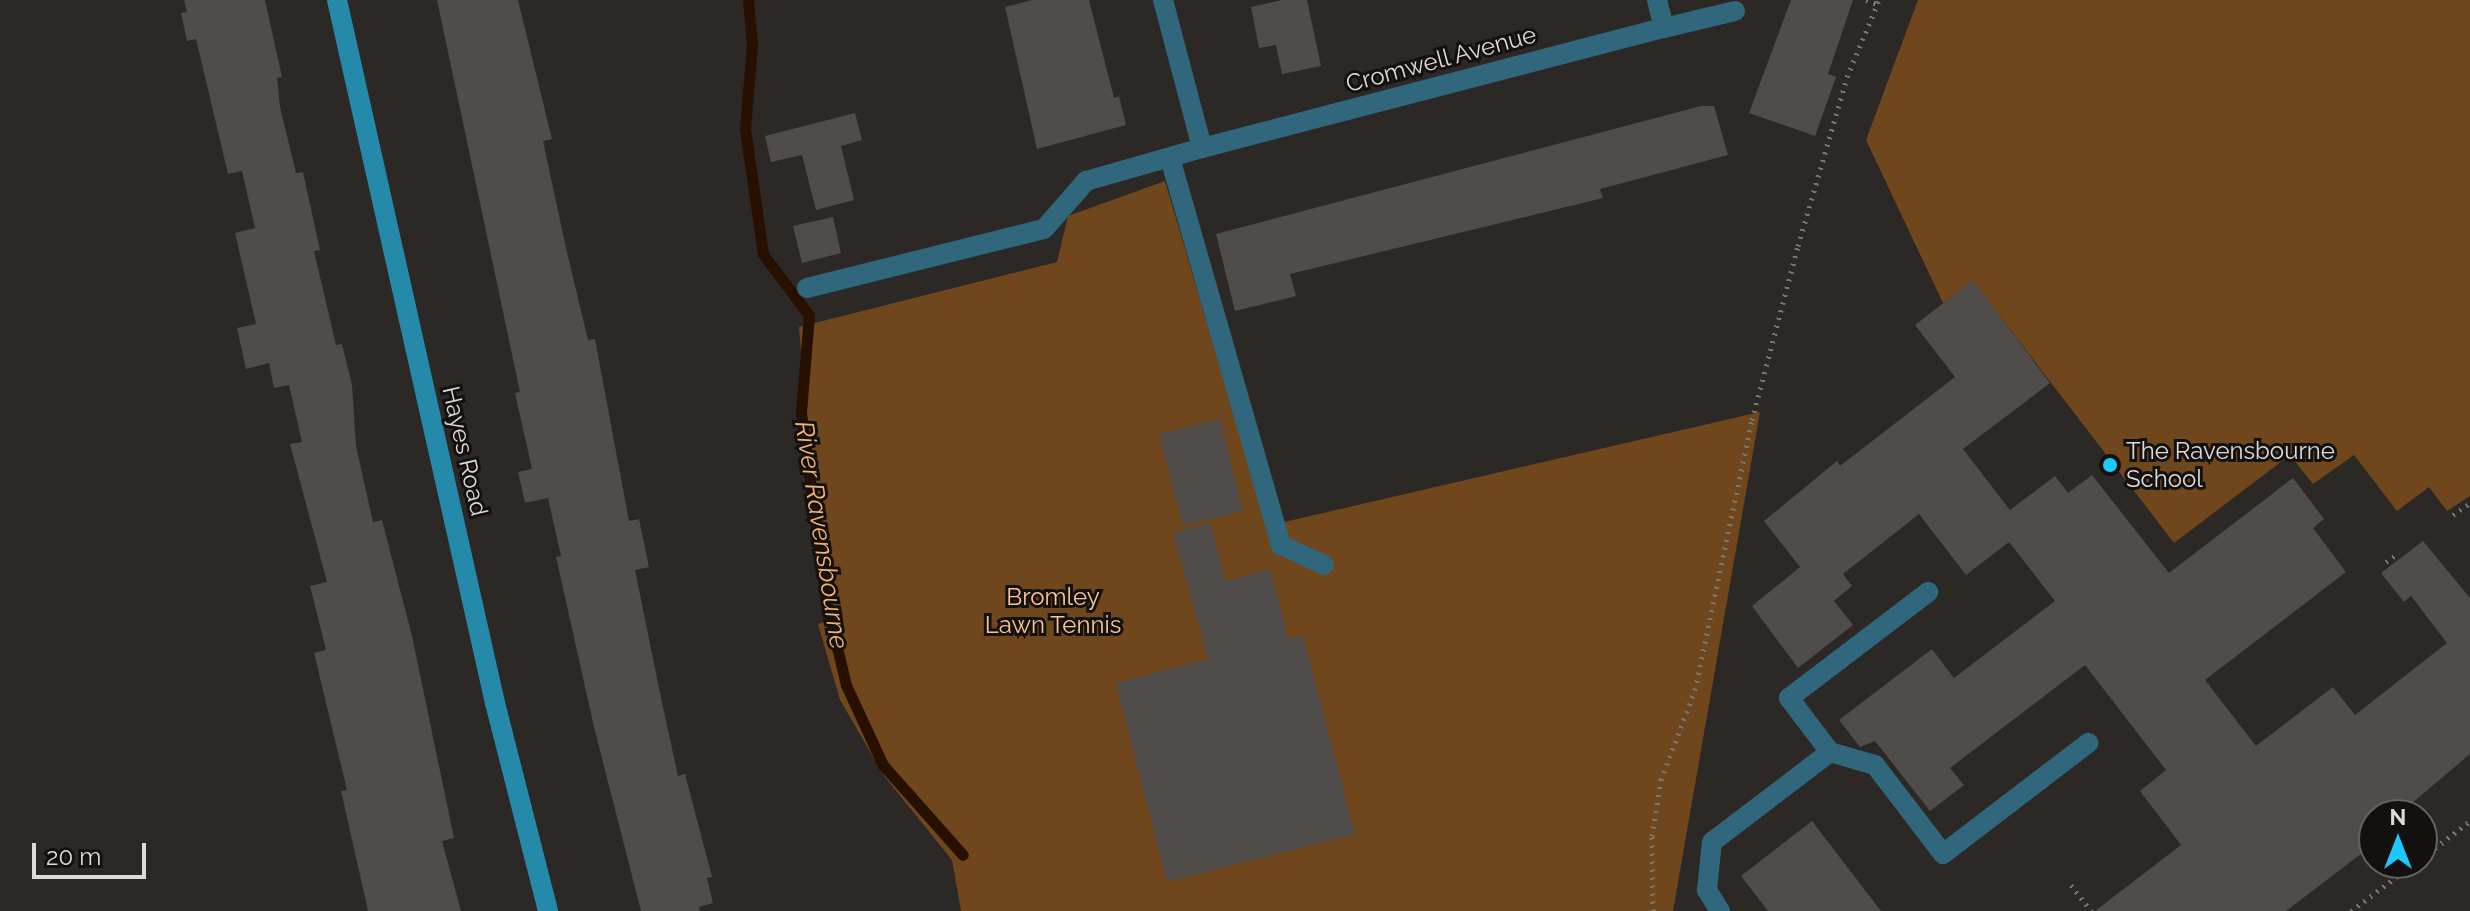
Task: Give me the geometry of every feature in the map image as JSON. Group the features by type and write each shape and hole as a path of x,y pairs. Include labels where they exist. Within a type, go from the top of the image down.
{"main road":[{"name":"Hayes Road","path":"337,0 495,703 548,911"}],"street":[{"path":"1163,0 1202,148"},
{"path":"1657,0 1664,28"},
{"name":"Cromwell Avenue","path":"807,288 1044,229 1086,181 1202,148 1735,11"},
{"path":"1170,158 1281,545 1324,565"},
{"path":"1928,592 1789,698 1830,752 1875,765 1943,854 2088,743"},
{"path":"1720,911 1707,890 1712,842 1830,752"}],"path":[{"path":"1653,911 1652,836 1661,780 1695,690 1752,420 1798,246 1847,77 1878,2 1866,0"},
{"path":"2453,515 2470,503"},
{"path":"2386,562 2399,553"},
{"path":"2438,846 2470,821"},
{"path":"2351,911 2394,879"},
{"path":"2071,885 2091,911"}],"green space":[{"path":"1918,0 2470,0 2470,496 2447,511 2429,487 2397,511 2354,455 2313,484 2290,455 2174,543 1973,281 1943,303 1866,140"},
{"name":"Bromley Lawn Tennis","path":"1165,181 1267,526 1760,412 1673,911 961,911 952,860 885,777 840,700 818,624 824,622 799,327 1057,262 1068,216"}],"building":[{"path":"184,0 265,0 282,77 277,78 280,107 296,173 303,172 320,250 314,251 336,345 342,344 352,385 356,446 373,522 382,520 412,636 454,838 442,841 461,911 368,911 341,791 347,790 314,653 326,650 310,586 327,582 290,444 302,442 289,385 274,388 269,363 246,369 237,328 256,324 235,233 255,228 242,171 228,174 196,39 187,41 181,13 187,12"},
{"path":"437,0 518,0 552,139 543,141 588,340 595,339 629,521 639,519 649,567 635,570 678,776 685,774 712,877 707,878 713,903 699,907 700,911 641,911 594,727 556,557 561,556 548,498 525,503 518,472 532,469 515,393 520,392"},
{"path":"1032,0 1089,0 1114,98 1119,96 1126,125 1037,149 1005,7"},
{"path":"1282,0 1307,0 1321,66 1282,74 1276,45 1259,48 1251,7"},
{"path":"1791,0 1853,0 1828,74 1836,77 1815,136 1749,113"},
{"path":"1701,106 1714,106 1728,155 1600,189 1603,198 1290,274 1296,296 1235,311 1216,234"},
{"path":"855,113 862,140 841,146 854,200 816,210 802,155 771,162 765,136"},
{"path":"833,217 841,253 802,263 793,226"},
{"path":"1973,280 2050,383 1963,449 2010,510 2055,476 2068,493 2092,475 2169,573 2293,478 2324,519 2313,528 2346,572 2205,680 2256,746 2333,687 2355,715 2447,643 2411,596 2404,602 2381,573 2423,541 2470,598 2470,754 2417,799 2358,799 2358,856 2286,911 2095,911 2181,845 2140,791 2166,770 2085,665 1950,768 1964,785 1930,811 1875,741 1860,747 1839,720 1932,649 1954,678 2055,601 2009,542 1966,575 1919,514 1843,574 1852,586 1834,601 1853,625 1798,668 1752,606 1800,567 1764,521 1837,461 1840,466 1955,377 1915,325"},
{"path":"1220,419 1243,511 1183,526 1159,434"},
{"path":"1210,523 1226,581 1270,569 1289,639 1303,635 1355,834 1167,882 1116,683 1208,659 1173,533"},
{"path":"1812,821 1881,911 1768,911 1741,876"}],"waterway":[{"name":"River Ravensbourne","path":"748,0 752,45 745,129 763,254 809,315 801,413 826,601 846,685 883,765 963,855"}],"place":[{"name":"The Ravensbourne School","path":"2110,465"}]}
